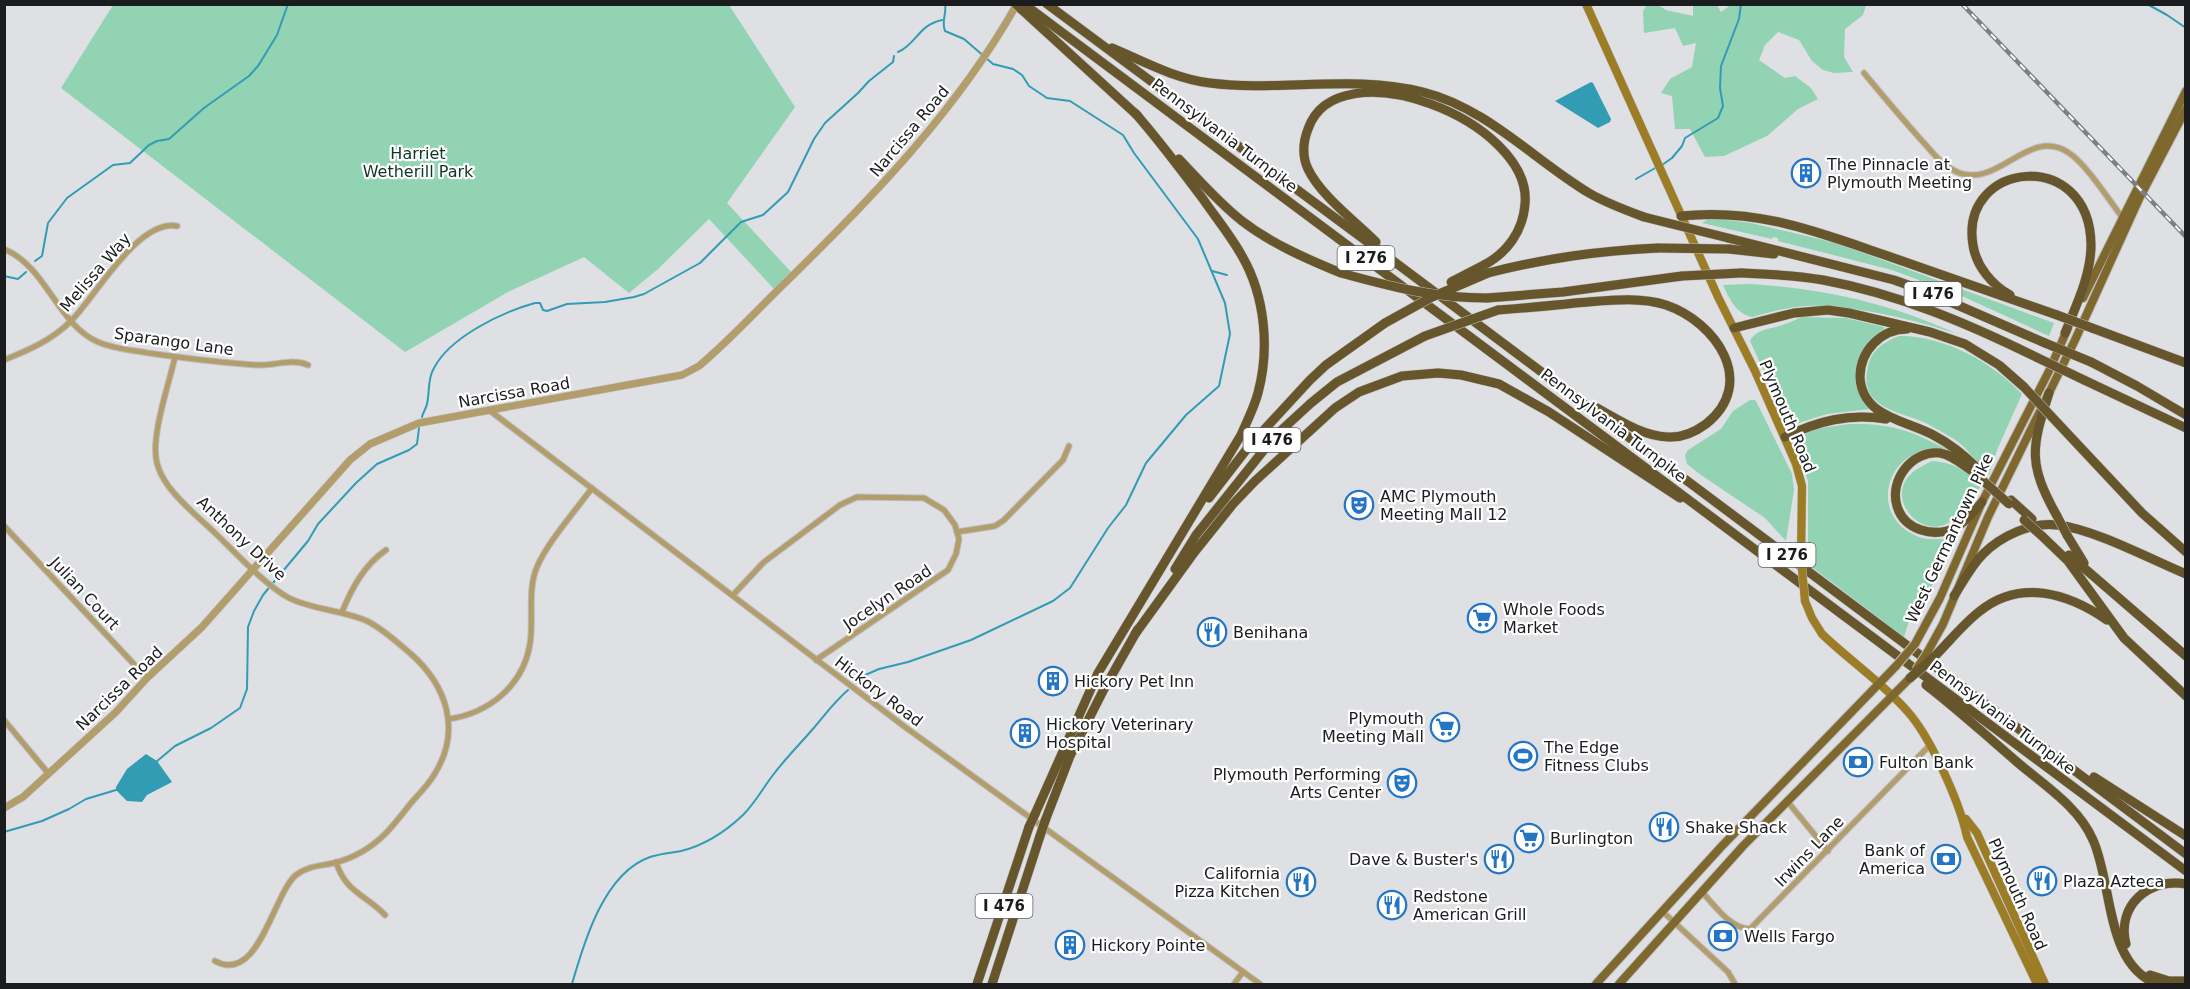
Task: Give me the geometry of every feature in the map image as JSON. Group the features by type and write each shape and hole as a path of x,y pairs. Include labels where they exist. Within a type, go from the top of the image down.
{"highway":[{"name":"Pennsylvania Turnpike","path":"1047,4 2070,765 2186,854"},
{"name":"Pennsylvania Turnpike","path":"1019,6 1707,512 2041,765 2186,871"},
{"path":"1019,6 1135,113 1207,189 1240,220 1308,260 1341,273 1413,292 1467,298 1563,292"},
{"path":"1098,42 1175,75 1208,83 1242,86 1309,83 1375,85 1425,93 1471,111 1590,194 1644,217 1815,259"},
{"path":"1404,268 1324,191 1309,171 1304,145 1312,119 1322,107 1336,99 1357,93 1382,94 1425,103 1462,119 1498,143 1516,166 1526,199 1520,227 1509,245 1486,269"},
{"path":"1135,113 1182,171 1241,254 1255,286 1264,331 1264,359 1256,401 1241,435 1186,530"},
{"path":"2031,306 2006,293 1989,278 1973,250 1971,228 1980,204 1994,188 2012,178 2031,175 2062,185 2079,202 2088,223 2091,246 2088,268 2066,333"},
{"path":"1682,216 1711,213 1747,216 1803,227 2057,315 2186,363"},
{"name":"I 476","path":"977,984 1029,827 1098,673 1150,583 1186,530 1250,445 1310,380 1326,365 1427,293 1486,269 1568,256 1658,248 1730,249 1815,259 1874,273 1906,284 2091,362 2138,386 2186,415"},
{"name":"I 476","path":"992,984 1045,821 1070,756 1135,634 1196,536 1275,436 1311,403 1337,382 1425,336 1498,310 1563,292 1682,276 1741,273 1822,280 1892,296 1968,325 2186,428"},
{"path":"1498,310 1616,300 1638,300 1666,305 1683,313 1708,331 1724,353 1729,369 1728,390 1716,415 1697,429 1673,437 1643,432 1568,392"},
{"path":"1734,328 1778,316 1828,310 1930,332 1965,344 2004,369 2024,387 2142,513 2186,552"},
{"path":"1930,332 1902,329 1892,331 1872,345 1862,362 1860,381 1866,398 1881,414 1934,435 1954,448 2028,520 2186,656"},
{"path":"1135,634 1193,554 1233,504 1255,481 1335,408 1359,392 1402,376 1438,373 1461,375 1499,384 1549,412 1667,492 1707,512"},
{"path":"2049,393 2037,430 2035,457 2038,478 2083,563 2111,591"},
{"path":"1785,437 1804,427 1836,417 1870,417 1897,421"},
{"path":"1974,469 1942,454 1920,456 1912,461 1900,476 1895,494 1896,504 1900,513 1913,527 1938,533 1956,527 1982,502"},
{"path":"1954,596 1978,560 1991,547 2019,531 2046,525 2062,526 2096,536 2186,574"},
{"path":"2045,535 2068,561 2124,638 2186,696"},
{"path":"1910,678 1931,655 1984,608 2000,599 2026,591 2040,591 2063,596 2089,608 2112,623"},
{"path":"1873,636 1920,680 2058,797 2081,820 2097,850 2125,957 2142,977 2158,984"},
{"path":"2070,765 2078,766 2186,836"},
{"path":"2186,884 2167,883 2144,891 2129,908 2124,926 2129,953 2143,971 2162,980 2186,981"}],"main road":[{"name":"Plymouth Road","path":"1586,4 1785,437 1800,475 1803,509 1801,559 1805,601 1812,618 1822,634 1879,683 1912,716 1930,745 1963,816 1968,837 2037,984"},
{"name":"West Germantown Pike","path":"1596,984 1662,911 1915,644 1940,598 1982,502 2186,91"},
{"name":"West Germantown Pike","path":"1931,655 1993,507 2139,199 2186,109"},
{"path":"1619,984 1787,801 1910,678"},
{"name":"Plymouth Road","path":"1963,816 1977,833 2045,984"}],"street":[{"name":"Narcissa Road","path":"4,808 23,797 116,712 147,678 202,627 360,451 384,437 419,423 682,375 699,366 871,197 937,120 983,61 1019,6"},
{"path":"1864,73 1892,108 1937,157 1954,171 1973,176 1995,169 2036,147 2055,145 2072,154 2122,217"},
{"name":"Melissa Way","path":"4,360 40,345 72,320 129,250 141,240 162,227 177,226"},
{"name":"Sparango Lane","path":"4,249 23,259 72,320 87,336 98,342 116,348 175,357 259,365 295,362 308,365"},
{"name":"Anthony Drive","path":"175,357 155,442 158,466 171,489 254,570 288,597 342,612 378,627 423,665 437,683 449,719 446,747 430,780 378,841 359,854 308,868 291,879 264,936 252,952 232,965 215,961"},
{"name":"Hickory Road","path":"489,410 816,660 1260,984"},
{"path":"733,595 764,562 840,505 857,497 924,498 944,510 951,518 957,532 989,527 1004,520 1063,460 1069,446"},
{"path":"449,719 489,705 499,699 516,681 530,643 532,592 536,568 543,555 592,489"},
{"name":"Julian Court","path":"4,526 147,678"},
{"name":"Jocelyn Road","path":"816,660 948,570 956,554 957,532"},
{"path":"342,612 361,575 377,556 386,550"},
{"path":"4,720 48,773"},
{"name":"Irwins Lane","path":"1702,892 1734,924 1742,928 1750,928 1930,745"},
{"path":"1787,801 1828,851"},
{"path":"336,862 347,885 385,915"},
{"path":"1662,911 1728,972 1735,984"},
{"path":"1234,984 1243,972"},
{"path":"1246,984 1251,978"}],"green space":[{"name":"Harriet Wetherill Park","path":"113,5 729,5 795,107 727,203 794,275 776,291 709,219 658,269 629,293 584,257 508,292 405,352 61,88"},
{"path":"1647,5 1658,5 1666,10 1693,16 1693,5 1717,5 1721,12 1728,5 1866,5 1863,15 1845,29 1844,57 1853,72 1834,73 1823,70 1812,61 1799,40 1778,32 1765,45 1759,60 1785,78 1795,76 1811,88 1818,99 1798,109 1767,136 1724,156 1705,157 1690,129 1675,129 1672,96 1661,93 1670,79 1692,67 1696,43 1683,46 1675,28 1644,33 1643,11"},
{"path":"1710,218 1751,223 1836,243 2054,323 2049,336 1962,296 1892,270 1778,241 1778,238 1773,237 1772,239 1702,223"},
{"path":"1748,284 1802,289 1855,299 1906,314 1957,334 1903,318 1824,306 1779,310 1752,317 1737,309 1723,285"},
{"path":"1802,317 1846,318 1884,327 1884,331 1865,347 1857,366 1859,387 1869,409 1827,414 1798,423 1786,420 1750,341 1759,332"},
{"path":"1899,336 1933,340 1966,353 1996,371 2022,394 1997,450 1989,475 1954,439 1926,423 1883,406 1869,391 1868,367 1872,356 1883,344"},
{"path":"1750,400 1755,400 1757,403 1792,474 1794,490 1786,541 1765,518 1687,464 1685,455 1688,450 1721,429 1733,411"},
{"path":"1849,424 1888,426 1921,437 1946,449 1925,450 1909,457 1897,468 1890,483 1888,499 1892,514 1902,527 1923,538 1951,539 1931,588 1913,621 1909,621 1904,637 1808,564 1808,481 1796,443 1813,431"},
{"path":"1932,461 1947,463 1959,468 1982,484 1958,515 1938,527 1927,526 1910,515 1902,496 1903,486 1909,476"}],"water":[{"path":"1591,82 1611,119 1610,122 1598,128 1555,101"},
{"path":"146,754 157,761 172,782 147,795 142,802 127,801 116,790 116,787 127,769"}],"waterway":[{"path":"35,261 42,256 48,223 67,198 113,165 130,163 149,145 169,139 204,108 249,76 277,35 288,4"},
{"path":"856,683 863,676 879,669 908,662 971,640 1053,601 1070,588 1108,528 1126,505 1146,463 1186,415 1219,386 1230,334 1225,303 1198,239 1123,135 1070,101 1047,98 1029,86 1022,75 1013,69 993,64 964,39 945,31 945,4"},
{"path":"1662,165 1672,158 1682,146 1685,138 1718,118 1723,106 1720,88 1721,66 1739,19 1741,4"},
{"path":"2147,4 2186,28"},
{"path":"898,52 909,45 922,30 942,20"},
{"path":"422,417 434,368 452,346 478,327 535,303 540,303 543,310 547,311 567,304 605,302 644,294 700,263 741,222 763,215 788,192 814,139 825,123 869,81 893,62 894,56"},
{"path":"1636,179 1657,167"},
{"path":"1212,271 1227,275"},
{"path":"4,276 18,279 26,272"},
{"path":"156,762 175,746 211,728 240,708 247,689 248,627 263,595 308,541 318,524 356,483 377,464 417,444 419,428"},
{"path":"572,984 598,911 620,878 634,865 650,857 699,845 729,827 743,815 782,763 848,690"},
{"path":"4,832 42,821 86,799 116,790"}],"railway":[{"path":"1962,4 2186,237"}],"place":[{"name":"The Pinnacle at Plymouth Meeting","path":"1806,173"},
{"name":"AMC Plymouth Meeting Mall 12","path":"1359,505"},
{"name":"Whole Foods Market","path":"1482,618"},
{"name":"Benihana","path":"1212,632"},
{"name":"Hickory Pet Inn","path":"1053,681"},
{"name":"Plymouth Meeting Mall","path":"1445,727"},
{"name":"Hickory Veterinary Hospital","path":"1025,733"},
{"name":"The Edge Fitness Clubs","path":"1523,756"},
{"name":"Fulton Bank","path":"1858,762"},
{"name":"Plymouth Performing Arts Center","path":"1402,783"},
{"name":"Shake Shack","path":"1664,827"},
{"name":"Burlington","path":"1529,838"},
{"name":"Dave & Buster's","path":"1499,859"},
{"name":"Bank of America","path":"1946,859"},
{"name":"Plaza Azteca","path":"2042,881"},
{"name":"California Pizza Kitchen","path":"1301,882"},
{"name":"Redstone American Grill","path":"1392,905"},
{"name":"Wells Fargo","path":"1723,936"},
{"name":"Hickory Pointe","path":"1070,945"}]}
